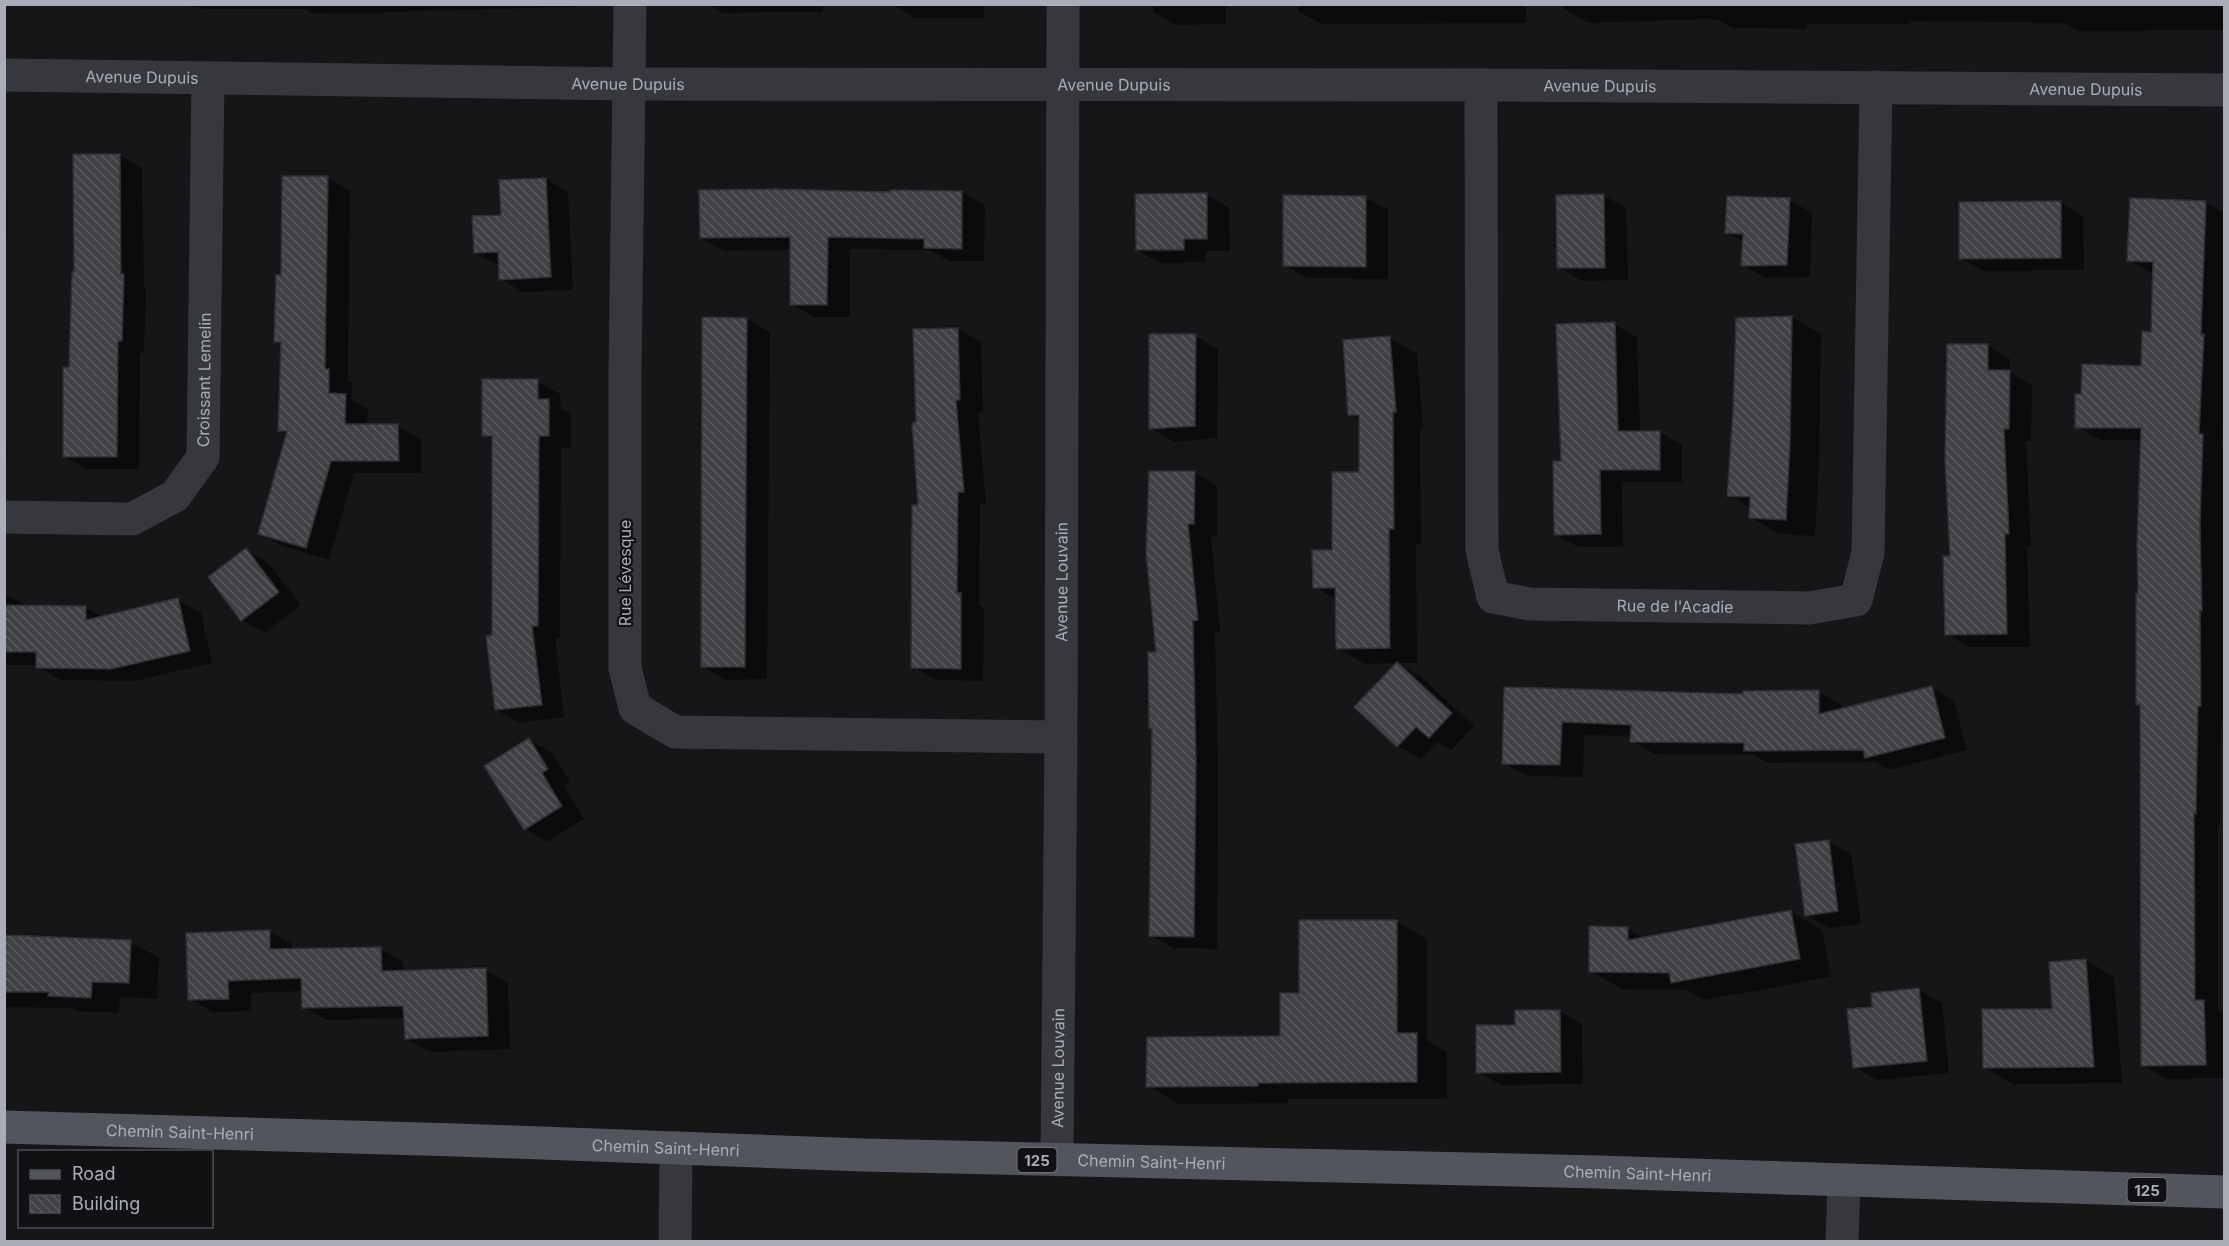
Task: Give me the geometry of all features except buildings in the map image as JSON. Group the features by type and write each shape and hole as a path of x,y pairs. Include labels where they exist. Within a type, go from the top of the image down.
{"main road":[{"name":"Chemin Saint-Henri","path":"4,1127 1057,1160 1598,1172 2224,1191"}],"street":[{"name":"Rue Lévesque","path":"630,4 625,373 625,668 635,708 675,732 1061,737"},
{"name":"Avenue Louvain","path":"1057,1160 1061,737 1063,4"},
{"name":"Avenue Dupuis","path":"4,75 630,84 1481,85 2224,90"},
{"name":"Croissant Lemelin","path":"4,518 132,519 175,496 203,457 208,78"},
{"name":"Rue de l'Acadie","path":"1481,85 1482,550 1493,597 1530,604 1809,609 1856,600 1868,553 1876,87"},
{"path":"675,1242 676,1148"},
{"path":"1842,1242 1844,1181"}]}
